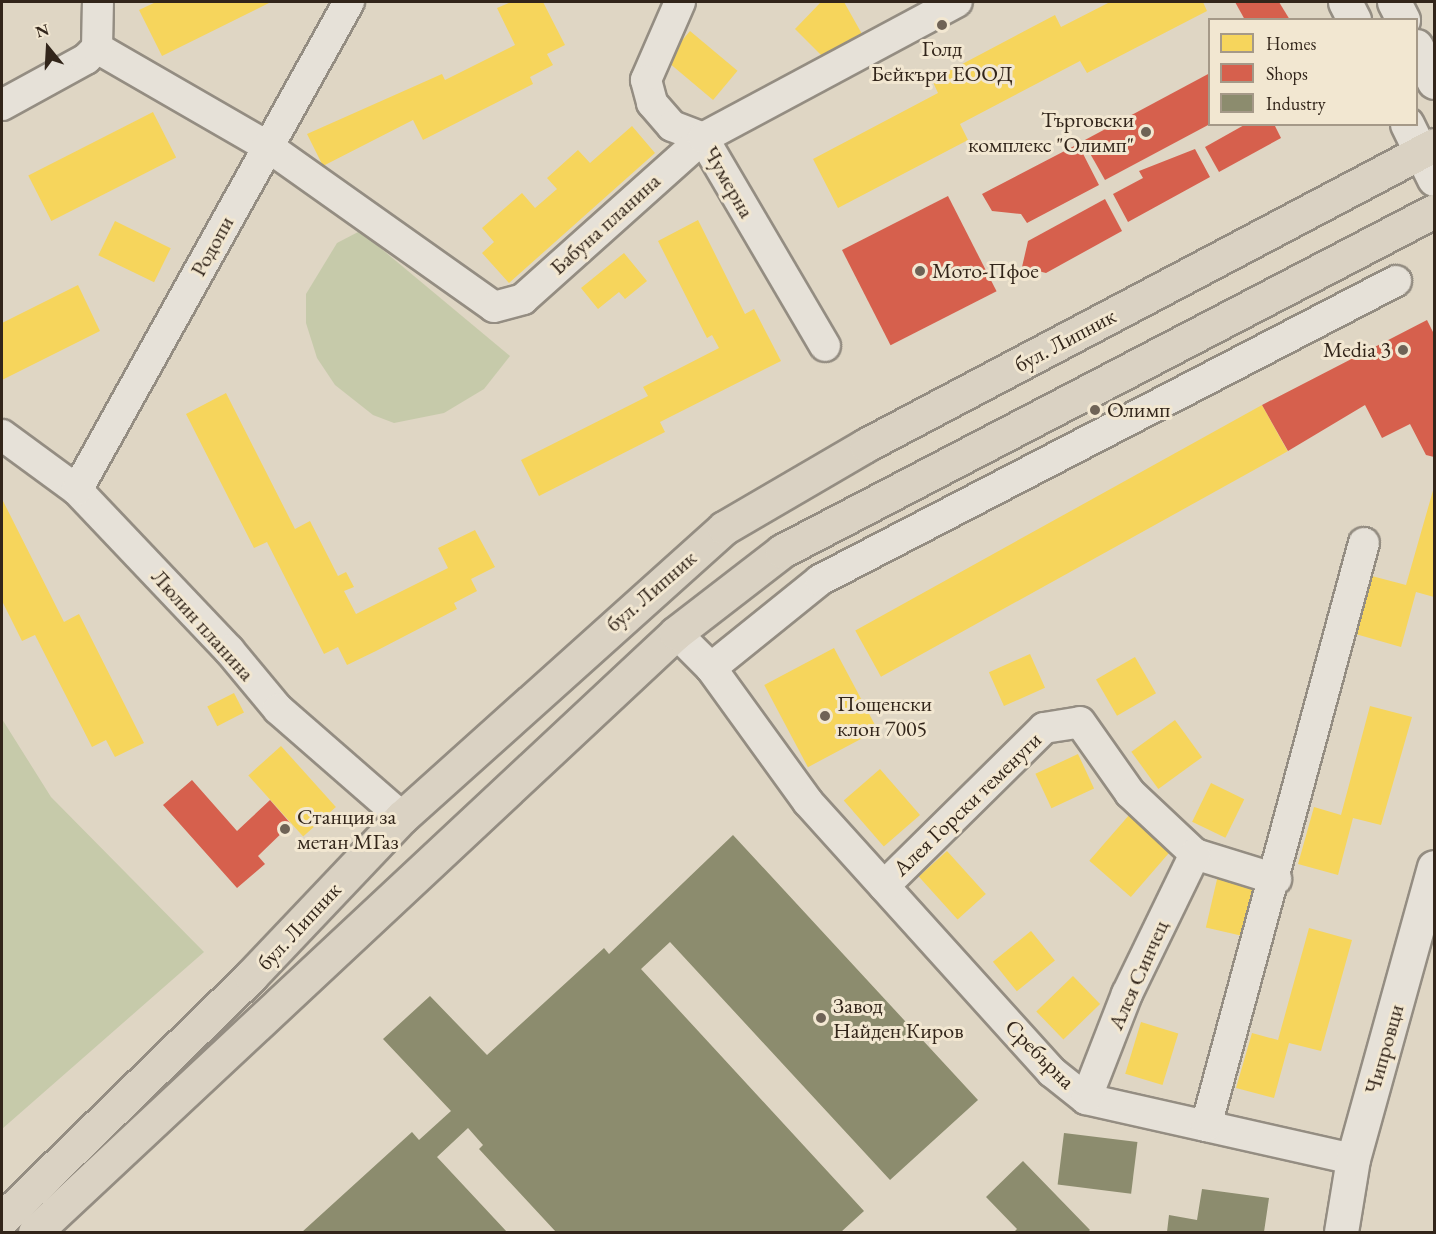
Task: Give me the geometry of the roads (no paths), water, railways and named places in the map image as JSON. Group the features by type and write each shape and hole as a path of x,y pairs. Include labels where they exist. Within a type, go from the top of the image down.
{"main road":[{"path":"1345,2 1353,18"},
{"path":"1394,2 1402,18"},
{"path":"1418,50 1434,82"},
{"name":"бул. Липник","path":"2,1219 251,976 402,817 724,528 867,445 1424,150"},
{"name":"бул. Липник","path":"35,1233 676,633 782,551 1434,211"},
{"name":"Чипровци","path":"1341,1233 1353,1159 1434,867"}],"street":[{"path":"2,105 86,59 97,48 98,2"},
{"name":"Родопи","path":"77,490 349,2"},
{"name":"Чумерна","path":"680,2 646,80 652,103 672,126 703,138 825,346"},
{"name":"Бабуна планина","path":"267,146 494,307 523,299 703,138 957,2"},
{"path":"97,48 267,146"},
{"path":"711,668 820,580 1396,281"},
{"name":"Люлин планина","path":"2,435 77,490 229,650 278,709 402,817"},
{"path":"1206,1126 1275,879 1364,543"},
{"name":"Сребърна","path":"676,633 711,668 808,802 1052,1072 1086,1099 1353,1159"},
{"name":"Алея Горски теменуги","path":"884,886 1044,728 1080,722 1131,793 1195,854 1275,879"},
{"name":"Алея Синчец","path":"1086,1099 1127,994 1195,854"}],"place":[{"name":"Голд Бейкъри ЕООД","path":"942,25"},
{"name":"Търговски комплекс \"Олимп\"","path":"1146,132"},
{"name":"Мото-Пфое","path":"920,271"},
{"name":"Media 3","path":"1403,350"},
{"name":"Олимп","path":"1095,410"},
{"name":"Пощенски клон 7005","path":"825,716"},
{"name":"Станция за метан МГаз","path":"285,829"},
{"name":"Завод Найден Киров","path":"821,1018"}]}
